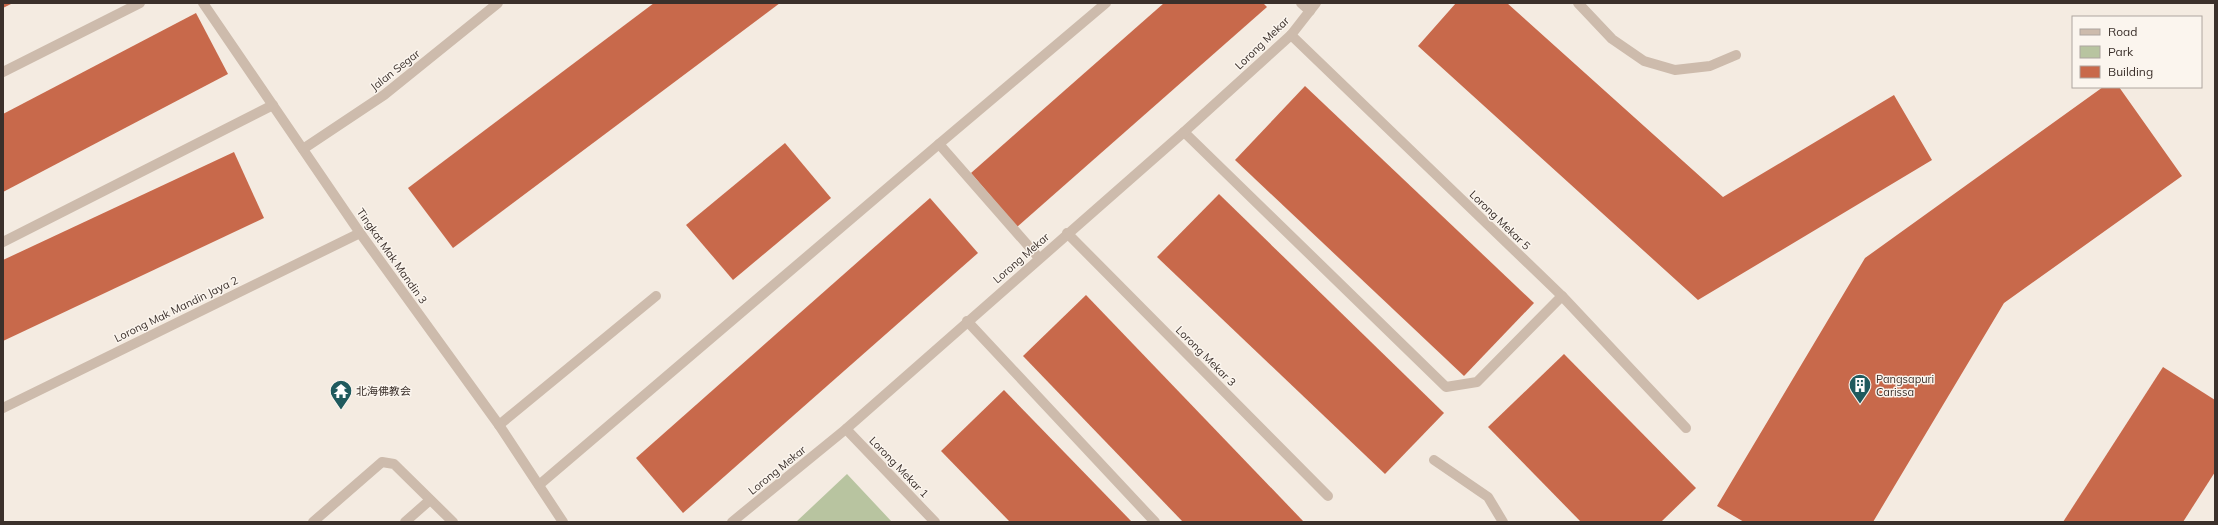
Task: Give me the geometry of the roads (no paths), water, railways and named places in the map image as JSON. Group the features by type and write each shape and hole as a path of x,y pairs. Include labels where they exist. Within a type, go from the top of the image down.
{"street":[{"path":"3,72 140,3"},
{"name":"Tingkat Mak Mandin 3","path":"203,3 360,233 499,425 563,522"},
{"name":"Jalan Segar","path":"303,149 384,95 498,3"},
{"path":"539,485 1106,3"},
{"path":"1301,3 1310,11"},
{"name":"Lorong Mekar","path":"732,522 846,429 1067,233 1184,132 1290,35 1316,3"},
{"path":"1578,3 1612,39 1644,62 1676,70 1710,66 1736,55"},
{"name":"Lorong Mekar 5","path":"1290,35 1562,296 1686,428"},
{"path":"3,242 273,105"},
{"path":"1184,132 1446,387 1477,382 1562,296"},
{"path":"939,144 1039,258"},
{"name":"Lorong Mak Mandin Jaya 2","path":"3,408 360,233"},
{"name":"Lorong Mekar 3","path":"1067,233 1328,496"},
{"path":"499,425 656,296"},
{"path":"967,322 1155,522"},
{"name":"Lorong Mekar 1","path":"846,429 935,522"},
{"path":"1434,460 1488,497 1503,522"},
{"path":"313,522 382,462 394,464 453,522"},
{"path":"405,522 430,500"}],"place":[{"name":"Pangsapuri Carissa","path":"1860,404"},
{"name":"北海佛教会","path":"341,410"}]}
